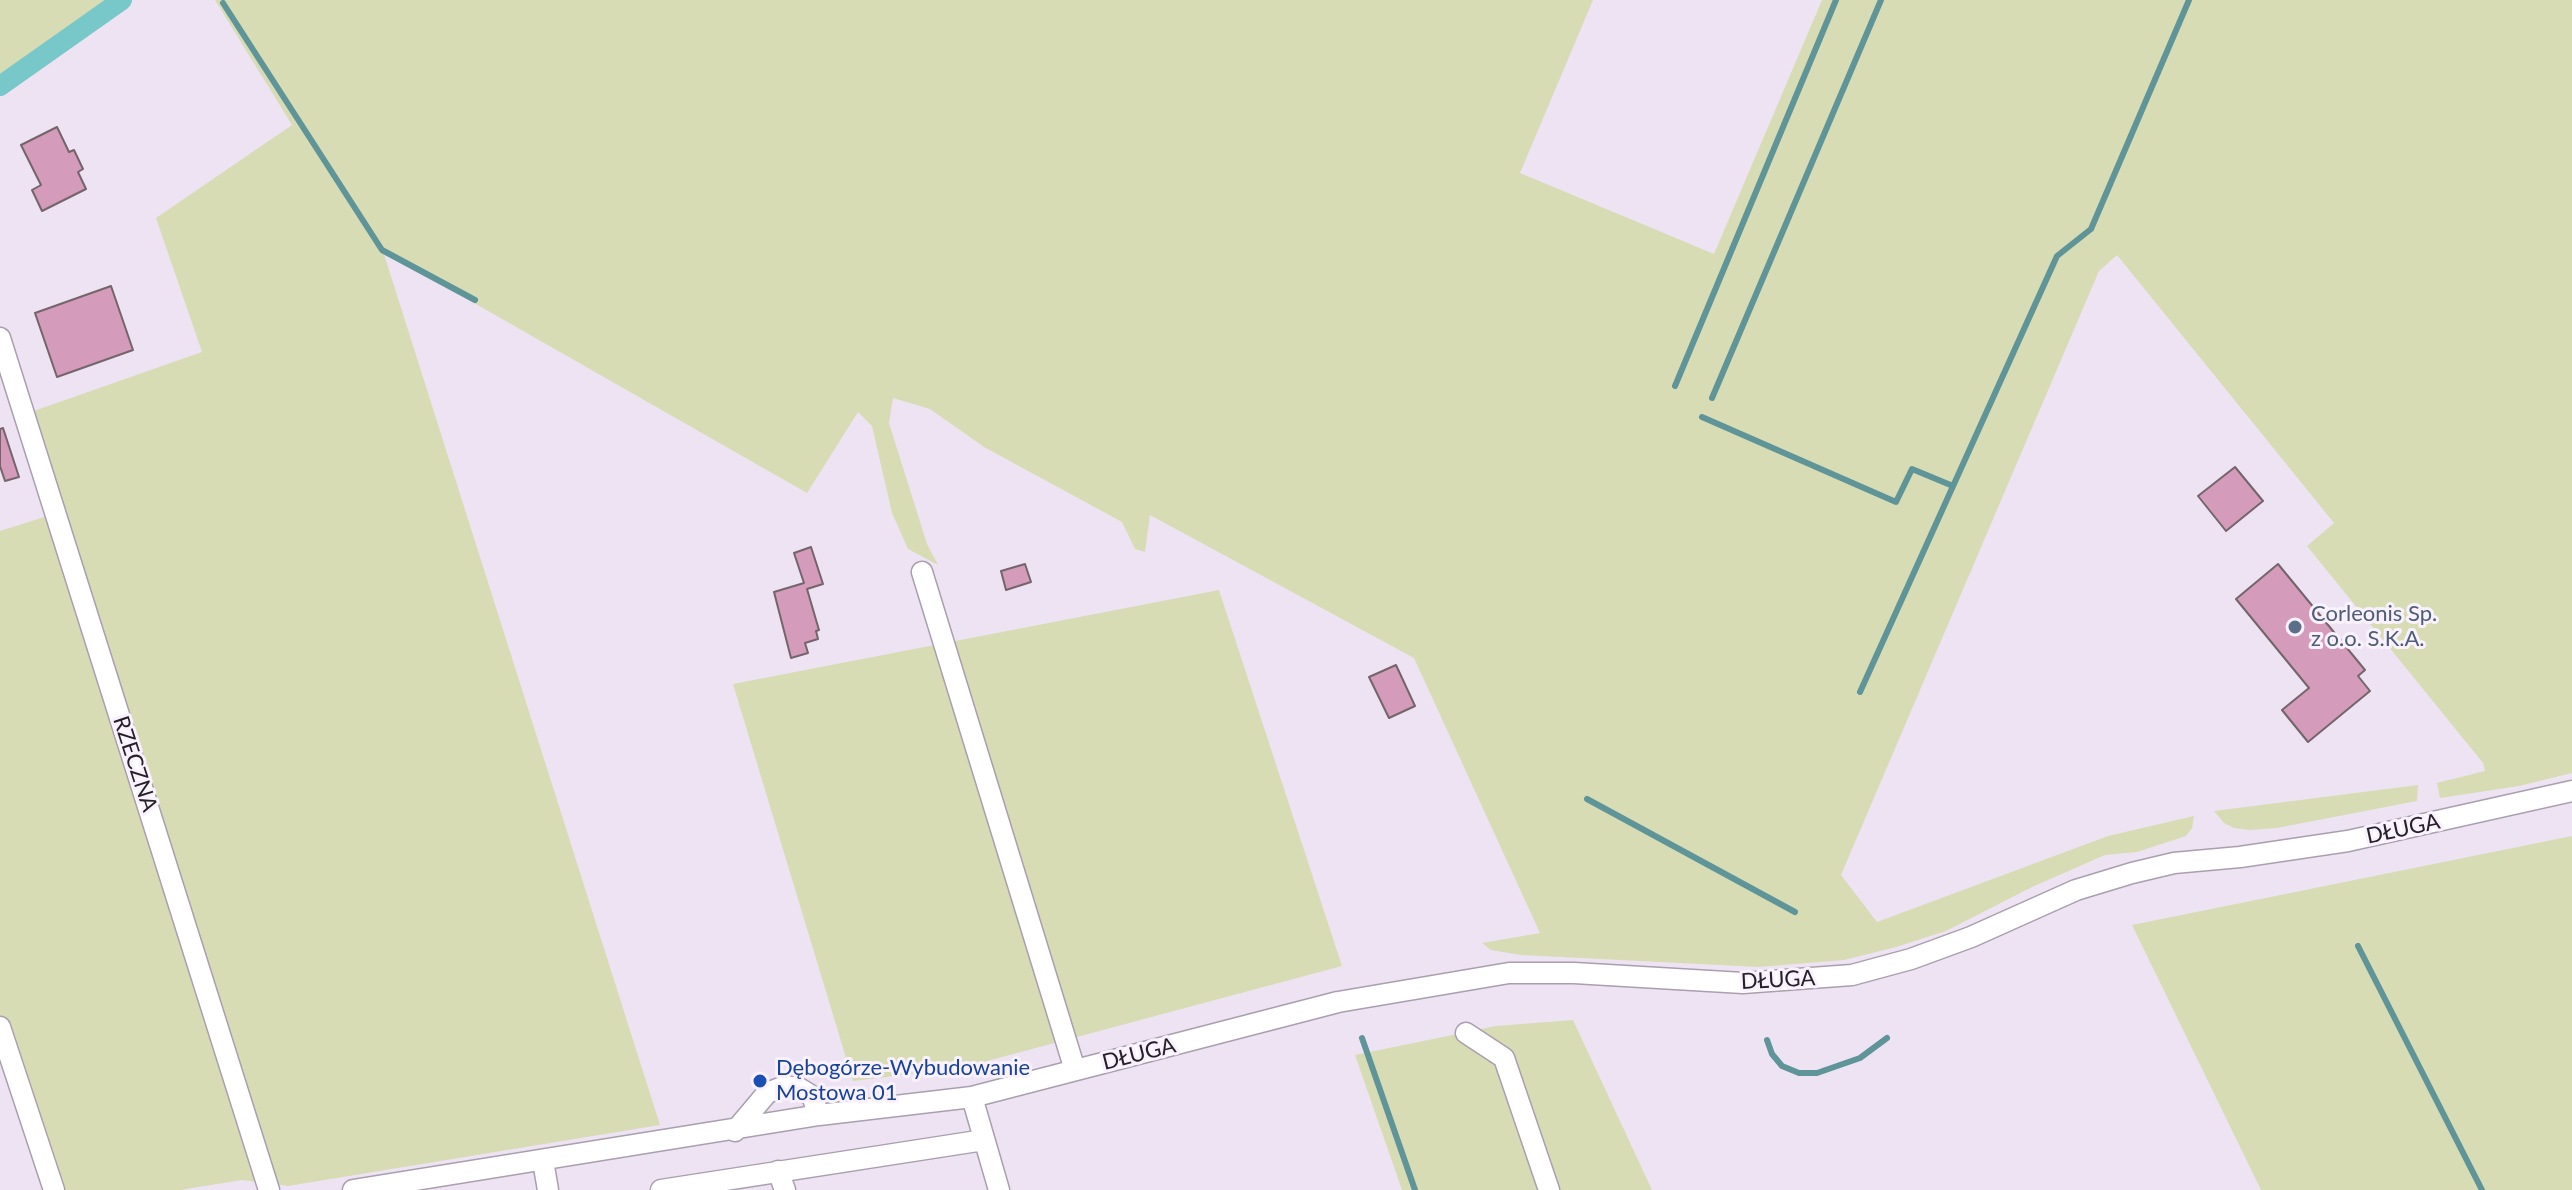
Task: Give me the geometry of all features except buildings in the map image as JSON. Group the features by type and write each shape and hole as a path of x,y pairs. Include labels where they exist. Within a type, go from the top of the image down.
{"street":[{"name":"RZECZNA","path":"0,338 269,1190"},
{"path":"922,572 1075,1070"},
{"name":"DŁUGA","path":"353,1190 735,1131 819,1115 972,1097 1338,1002 1509,973 1574,973 1743,983 1852,975 1911,959 1971,937 2076,890 2132,873 2174,863 2348,841 2572,791"},
{"path":"0,1027 54,1190"},
{"path":"1466,1033 1504,1058 1549,1190"},
{"path":"735,1131 767,1093 785,1086 799,1088 812,1096 819,1115"},
{"path":"972,1097 999,1190"},
{"path":"661,1190 782,1180 984,1140"},
{"path":"543,1161 548,1190"}],"green space":[{"path":"0,0 113,0 0,81"},
{"path":"215,0 1593,0 1520,173 1714,254 1822,0 2572,0 2572,773 2519,786 2440,798 2437,783 2485,771 2483,763 2307,546 2334,523 2117,255 2099,271 1841,875 1877,922 2108,836 2194,816 2192,828 2186,836 2137,852 2105,855 2032,887 1946,931 1844,960 1759,967 1521,955 1491,950 1482,943 1540,933 1414,658 1150,515 1145,552 1135,549 1122,522 984,447 930,409 893,398 889,423 927,544 938,565 908,549 892,513 872,426 858,412 807,493 383,251 660,1125 288,1186 242,1180 180,1190 47,1190 0,1047 0,531 60,512 28,413 202,352 156,218 292,125"},
{"path":"1219,590 1342,966 961,1068 853,1081 733,684"},
{"path":"2418,785 2417,801 2277,828 2234,828 2224,823 2214,811"},
{"path":"2572,836 2572,1190 2261,1190 2132,925"},
{"path":"1573,1020 1652,1190 1402,1190 1355,1055 1496,1026"}],"waterway":[{"path":"0,86 122,0"},
{"path":"1675,386 1836,0"},
{"path":"1712,398 1881,0"},
{"path":"1860,692 2057,256 2091,229 2189,0"},
{"path":"223,3 382,250 475,300"},
{"path":"1702,417 1896,502 1912,469 1953,486"},
{"path":"1587,799 1795,912"},
{"path":"2358,946 2482,1190"},
{"path":"1362,1038 1415,1190"},
{"path":"1767,1040 1772,1054 1782,1066 1799,1073 1817,1073 1860,1058 1887,1038"}],"place":[{"name":"Corleonis Sp. z o.o. S.K.A.","path":"2295,627"},
{"name":"Dębogórze-Wybudowanie Mostowa 01","path":"760,1081"}]}
